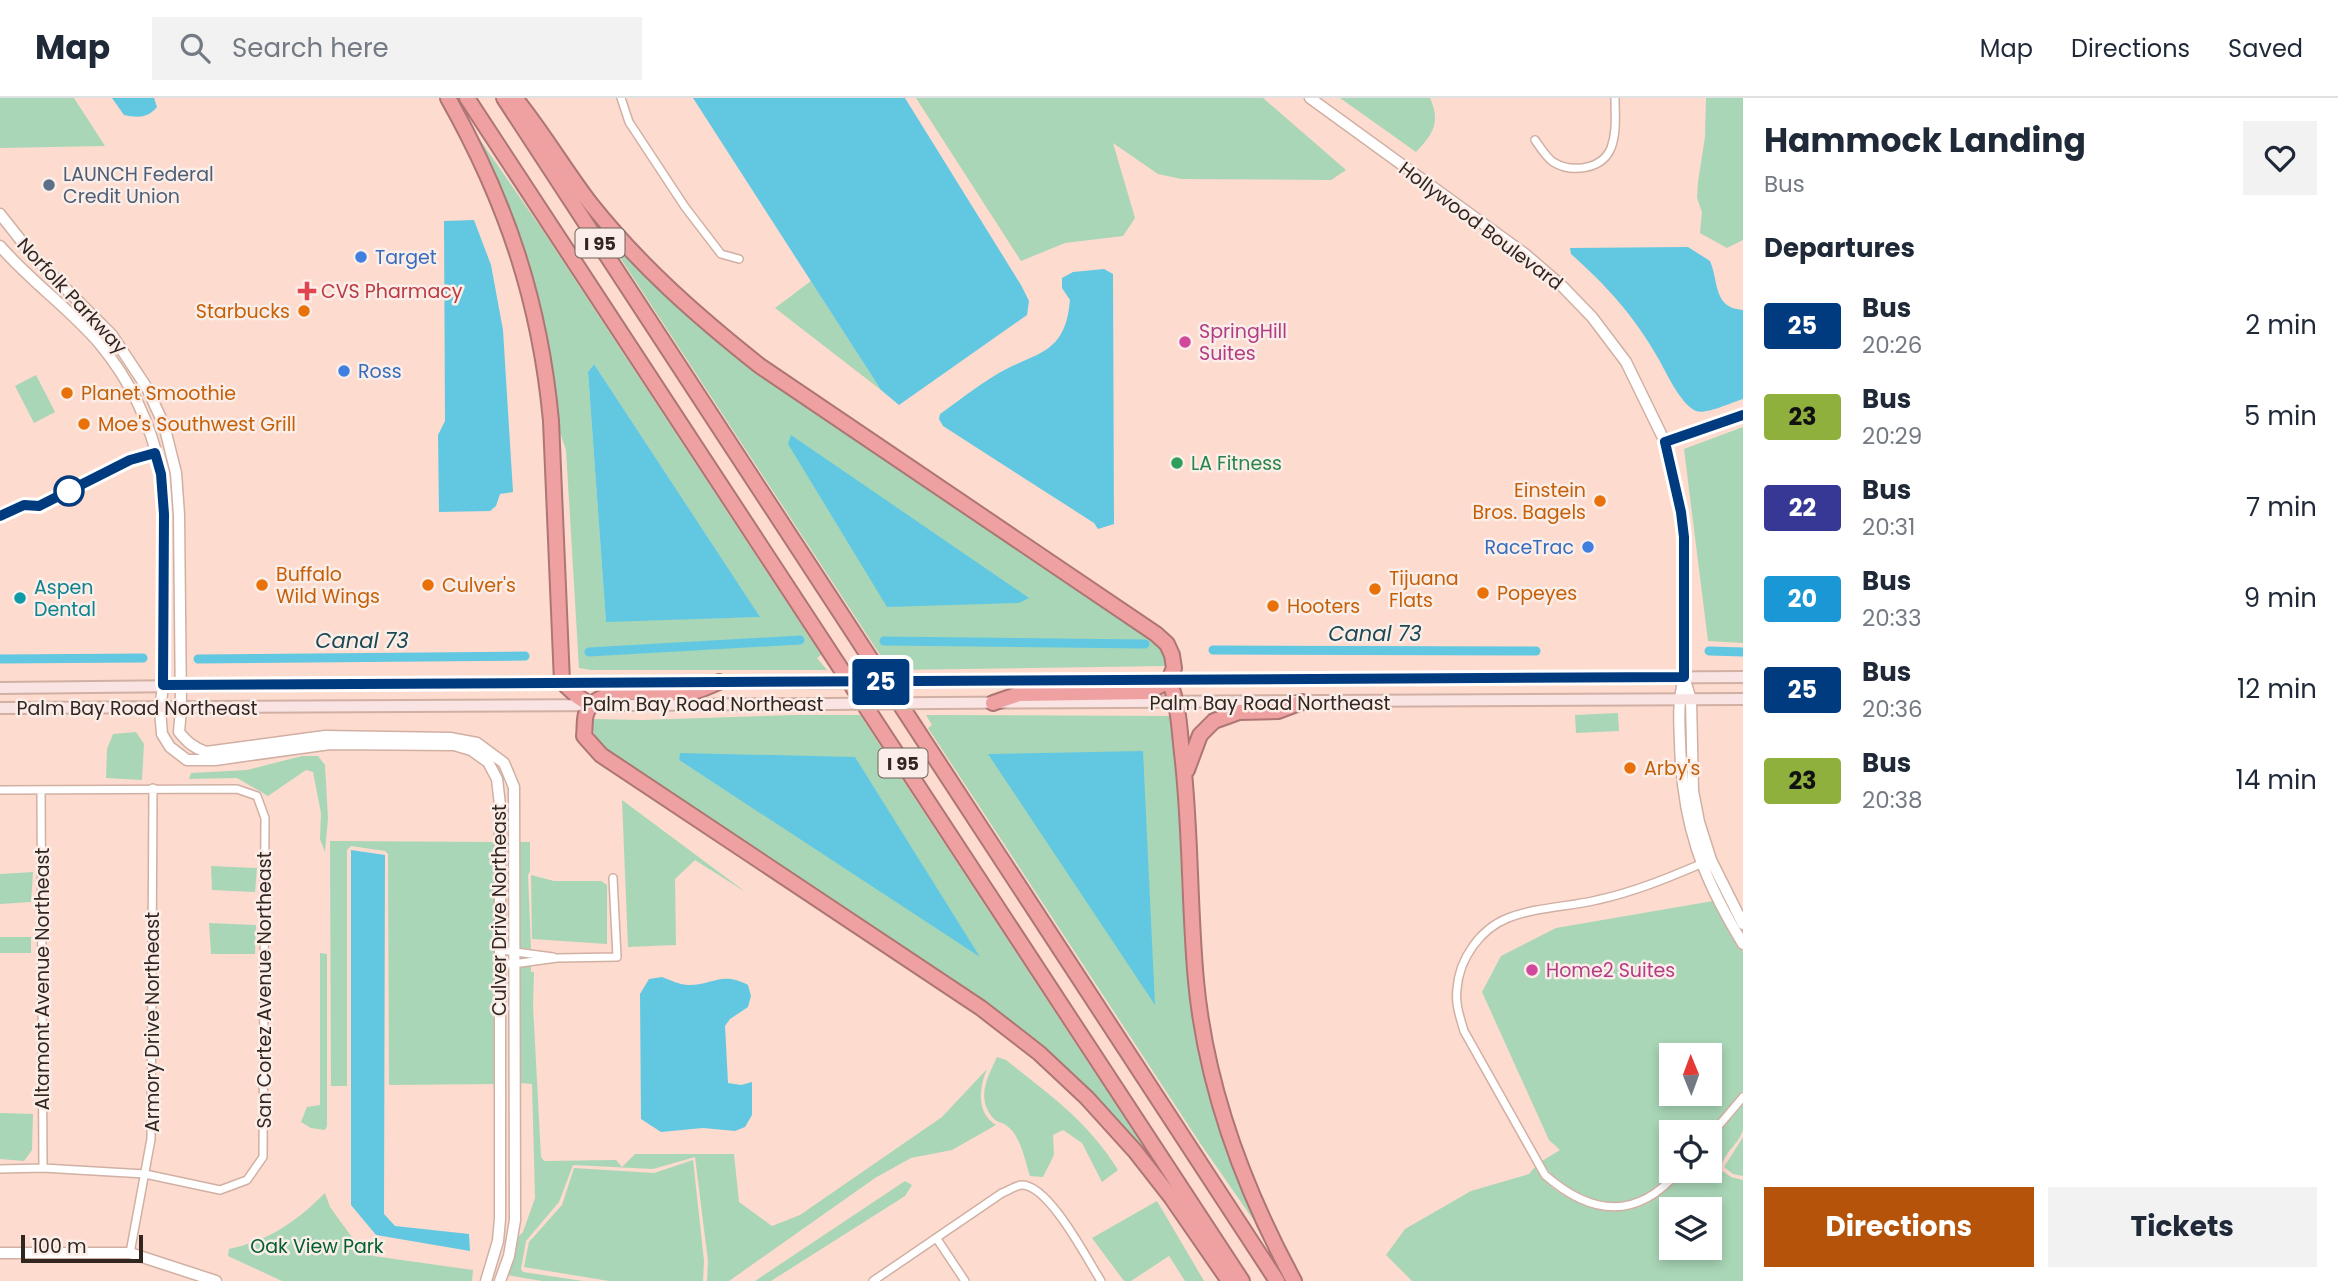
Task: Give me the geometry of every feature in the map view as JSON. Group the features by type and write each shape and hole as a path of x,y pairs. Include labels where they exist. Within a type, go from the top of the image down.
{"highway":[{"path":"448,98 492,182 527,281 539,333 551,421 562,682 591,705"},
{"name":"I 95","path":"467,98 1242,1281"},
{"name":"I 95","path":"504,98 1277,1281"},
{"path":"515,98 590,203 673,294 760,366 1156,634 1167,644 1172,655 1174,668 1169,680 1149,692 1019,694 993,703"},
{"path":"1169,680 1178,703 1186,775 1196,981 1203,1035 1216,1096 1234,1153 1262,1220 1294,1281"},
{"path":"719,682 690,693 617,693 600,698 591,705 586,715 584,736 601,755 970,1000 1039,1053 1087,1098 1135,1151 1171,1197 1229,1281"},
{"path":"1186,775 1200,734 1213,721 1239,712 1279,711 1302,702"}],"main road":[{"name":"Palm Bay Road Northeast","path":"0,688 562,682 1743,677"},
{"name":"Palm Bay Road Northeast","path":"0,708 1743,699"}],"street":[{"path":"621,98 629,122 693,218 721,254 739,259"},
{"name":"Hollywood Boulevard","path":"1310,98 1525,254 1577,301 1626,362 1665,442 1681,512 1684,537 1684,677 1690,700 1693,791 1711,860 1743,924"},
{"path":"1535,140 1550,160 1566,168 1583,169 1598,162 1610,151 1615,133 1615,98"},
{"name":"Norfolk Parkway","path":"0,214 34,257 112,335 142,380 164,425 176,473 179,515 181,709"},
{"name":"Norfolk Parkway","path":"0,246 100,345 135,396 149,431 161,474 164,514 163,685"},
{"path":"1684,677 1678,700 1681,771 1692,839 1712,891 1743,944"},
{"name":"Culver Drive Northeast","path":"163,685 160,709 162,734 170,747 187,760 215,760 330,744 454,746 471,750 488,762 497,779 500,837 502,1100 500,1219 498,1241 486,1281"},
{"name":"Culver Drive Northeast","path":"181,709 179,732 194,748 206,752 325,736 450,738 477,743 504,763 514,787 515,1220 509,1256 500,1281"},
{"path":"0,790 153,788"},
{"name":"San Cortez Avenue Northeast","path":"145,1174 220,1190 247,1180 263,1157 265,818 257,796 237,789 153,788"},
{"name":"Armory Drive Northeast","path":"130,1253 151,1139 153,788"},
{"name":"Altamont Avenue Northeast","path":"41,790 43,1168"},
{"path":"1669,1183 1650,1197 1619,1208 1589,1203 1562,1189 1545,1175 1464,1031 1458,1009 1457,988 1470,950 1486,931 1507,919 1543,909 1595,901 1651,886 1703,863"},
{"path":"499,963 617,957 613,878"},
{"path":"500,950 557,958"},
{"path":"1722,1122 1743,1097"},
{"path":"0,1169 43,1168 145,1174"},
{"path":"873,1281 1002,1193 1020,1185 1035,1188 1052,1206 1101,1281"},
{"path":"937,1239 965,1281"},
{"path":"0,1253 130,1253 216,1281"}],"green space":[{"path":"0,98 74,98 105,146 0,148"},
{"path":"916,98 1263,98 1346,170 1331,180 1181,179 1158,174 1113,143 1135,218 1123,236 1065,243 1021,261"},
{"path":"1340,98 1430,98 1435,114 1434,127 1416,152"},
{"path":"1706,98 1743,98 1743,240 1727,248 1700,233 1702,212 1697,198 1705,137"},
{"path":"476,134 543,231 821,655 817,658 827,670 579,668 566,450 555,418 547,351","holes":["594,364 759,616 606,621 588,372"]},
{"path":"587,207 657,283 1060,577 1154,641 1163,653 1165,666 890,670"},
{"path":"811,281 881,390 775,308"},
{"path":"36,375 55,412 34,423 15,386"},
{"path":"1743,427 1743,643 1708,641 1684,449"},
{"path":"1618,713 1619,731 1576,733 1575,715"},
{"path":"860,715 1154,1163 1151,1164 1080,1085 614,755 594,734 594,719","holes":["680,754 979,955 679,760"]},
{"path":"926,715 1175,716 1182,895 1189,918 1194,995 1266,1238 1200,1143 928,728 932,725"},
{"path":"136,732 144,744 142,780 106,778 107,749 113,734"},
{"path":"302,756 318,756 325,765 328,818 325,852 320,839 321,813 313,772 306,770 268,796 237,778 189,779 191,773 247,770"},
{"path":"622,800 747,893 695,860 675,879 676,945 628,947"},
{"path":"330,841 496,842 497,1084 389,1085 388,854 385,851 351,846 347,850 347,1086 331,1086"},
{"path":"518,842 530,842 528,875 531,949 518,948"},
{"path":"211,866 257,868 255,892 212,890"},
{"path":"33,872 31,902 0,904 0,874"},
{"path":"531,875 554,881 601,881 607,885 607,944 532,939"},
{"path":"1713,901 1743,952 1743,1091 1718,1120 1659,1120 1661,1183 1648,1193 1625,1202 1595,1200 1564,1185 1542,1161 1560,1150 1549,1140 1482,992 1501,956 1556,928"},
{"path":"209,923 256,925 255,954 211,954"},
{"path":"0,937 31,937 31,953 0,953"},
{"path":"320,953 327,954 325,1130 311,1128 301,1122 307,1107 320,1105"},
{"path":"531,966 531,972 534,972 533,1005 541,1157 544,1161 616,1160 622,1167 635,1154 734,1154 739,1202 772,1226 800,1215 942,1117 987,1069 982,1084 982,1107 996,1125 952,1150 911,1158 875,1178 729,1281 707,1281 708,1261 695,1157 653,1169 573,1165 559,1202 526,1241 521,1269 523,1272 583,1281 542,1281 507,1275 516,1239 523,1232 535,1198 532,1084 519,1083 518,968"},
{"path":"997,1057 1006,1060 1038,1085 1081,1123 1118,1170 1102,1182 1082,1143 1063,1130 1053,1135 1054,1155 1043,1177 1030,1176 1016,1136 1012,1130 993,1118 985,1103 985,1088"},
{"path":"1743,1104 1743,1129 1722,1164 1722,1128"},
{"path":"0,1113 33,1114 32,1150 24,1161 0,1159"},
{"path":"1743,1137 1743,1176 1733,1174 1724,1167"},
{"path":"693,1160 704,1261 703,1281 609,1281 524,1267 529,1242 562,1205 574,1168 654,1173"},
{"path":"1535,1167 1550,1186 1560,1193 1604,1210 1633,1209 1660,1195 1672,1184 1722,1183 1722,1171 1731,1177 1743,1180 1743,1281 1412,1281 1386,1255 1405,1229 1471,1191 1529,1174"},
{"path":"905,1181 912,1185 905,1196 771,1281 755,1281"},
{"name":"Oak View Park","path":"325,1193 330,1207 351,1236 373,1256 473,1270 472,1281 282,1281 228,1256 229,1249 256,1241 281,1229"},
{"path":"1157,1201 1204,1281 1185,1281 1169,1256 1131,1281 1124,1281 1092,1238"}],"water":[{"path":"112,98 154,98 157,107 142,116 124,115"},
{"path":"693,98 905,98 1021,285 1029,301 1027,315 899,405 881,390"},
{"path":"474,220 491,265 503,330 513,492 500,494 496,506 490,511 439,512 438,435 445,421 444,221"},
{"path":"1688,247 1710,261 1719,293 1726,304 1743,310 1743,399 1700,412 1690,408 1685,402 1629,315 1571,254 1570,248"},
{"path":"1104,269 1113,274 1114,524 1098,529 1094,523 943,426 939,419 940,414 987,380 1054,343 1062,333 1070,300 1062,288 1062,278 1073,272"},
{"path":"594,364 760,617 606,622 588,372"},
{"path":"791,435 1029,598 1019,603 887,607 788,444"},
{"path":"1143,751 1155,1005 988,754"},
{"path":"680,753 855,757 980,957 679,760"},
{"path":"351,850 385,855 384,1214 395,1226 469,1234 470,1251 376,1235 351,1205"},
{"path":"662,977 686,985 731,979 748,985 751,996 748,1007 730,1019 725,1026 728,1083 741,1085 752,1082 752,1115 745,1127 735,1131 703,1128 661,1132 641,1119 640,994 649,979"}],"waterway":[{"name":"Canal 73","path":"589,652 800,640"},
{"name":"Canal 73","path":"884,641 1145,644"},
{"name":"Canal 73","path":"1213,650 1536,651"},
{"name":"Canal 73","path":"1709,651 1743,652"},
{"name":"Canal 73","path":"198,659 525,656"},
{"name":"Canal 73","path":"0,659 143,658"}],"bus line":[{"name":"25","path":"0,516 24,505 39,506 130,460 155,453 161,474 164,514 163,685 1684,677 1684,537 1665,442 1743,415"}],"place":[{"name":"LAUNCH Federal Credit Union","path":"49,185"},
{"name":"Target","path":"361,257"},
{"name":"CVS Pharmacy","path":"307,291"},
{"name":"Starbucks","path":"304,311"},
{"name":"SpringHill Suites","path":"1185,342"},
{"name":"Ross","path":"344,371"},
{"name":"Planet Smoothie","path":"67,393"},
{"name":"Moe's Southwest Grill","path":"84,424"},
{"name":"LA Fitness","path":"1177,463"},
{"name":"Einstein Bros. Bagels","path":"1600,501"},
{"name":"RaceTrac","path":"1588,547"},
{"name":"Buffalo Wild Wings","path":"262,585"},
{"name":"Culver's","path":"428,585"},
{"name":"Tijuana Flats","path":"1375,589"},
{"name":"Popeyes","path":"1483,593"},
{"name":"Aspen Dental","path":"20,598"},
{"name":"Hooters","path":"1273,606"},
{"name":"Arby's","path":"1630,768"},
{"name":"Home2 Suites","path":"1532,970"}]}
